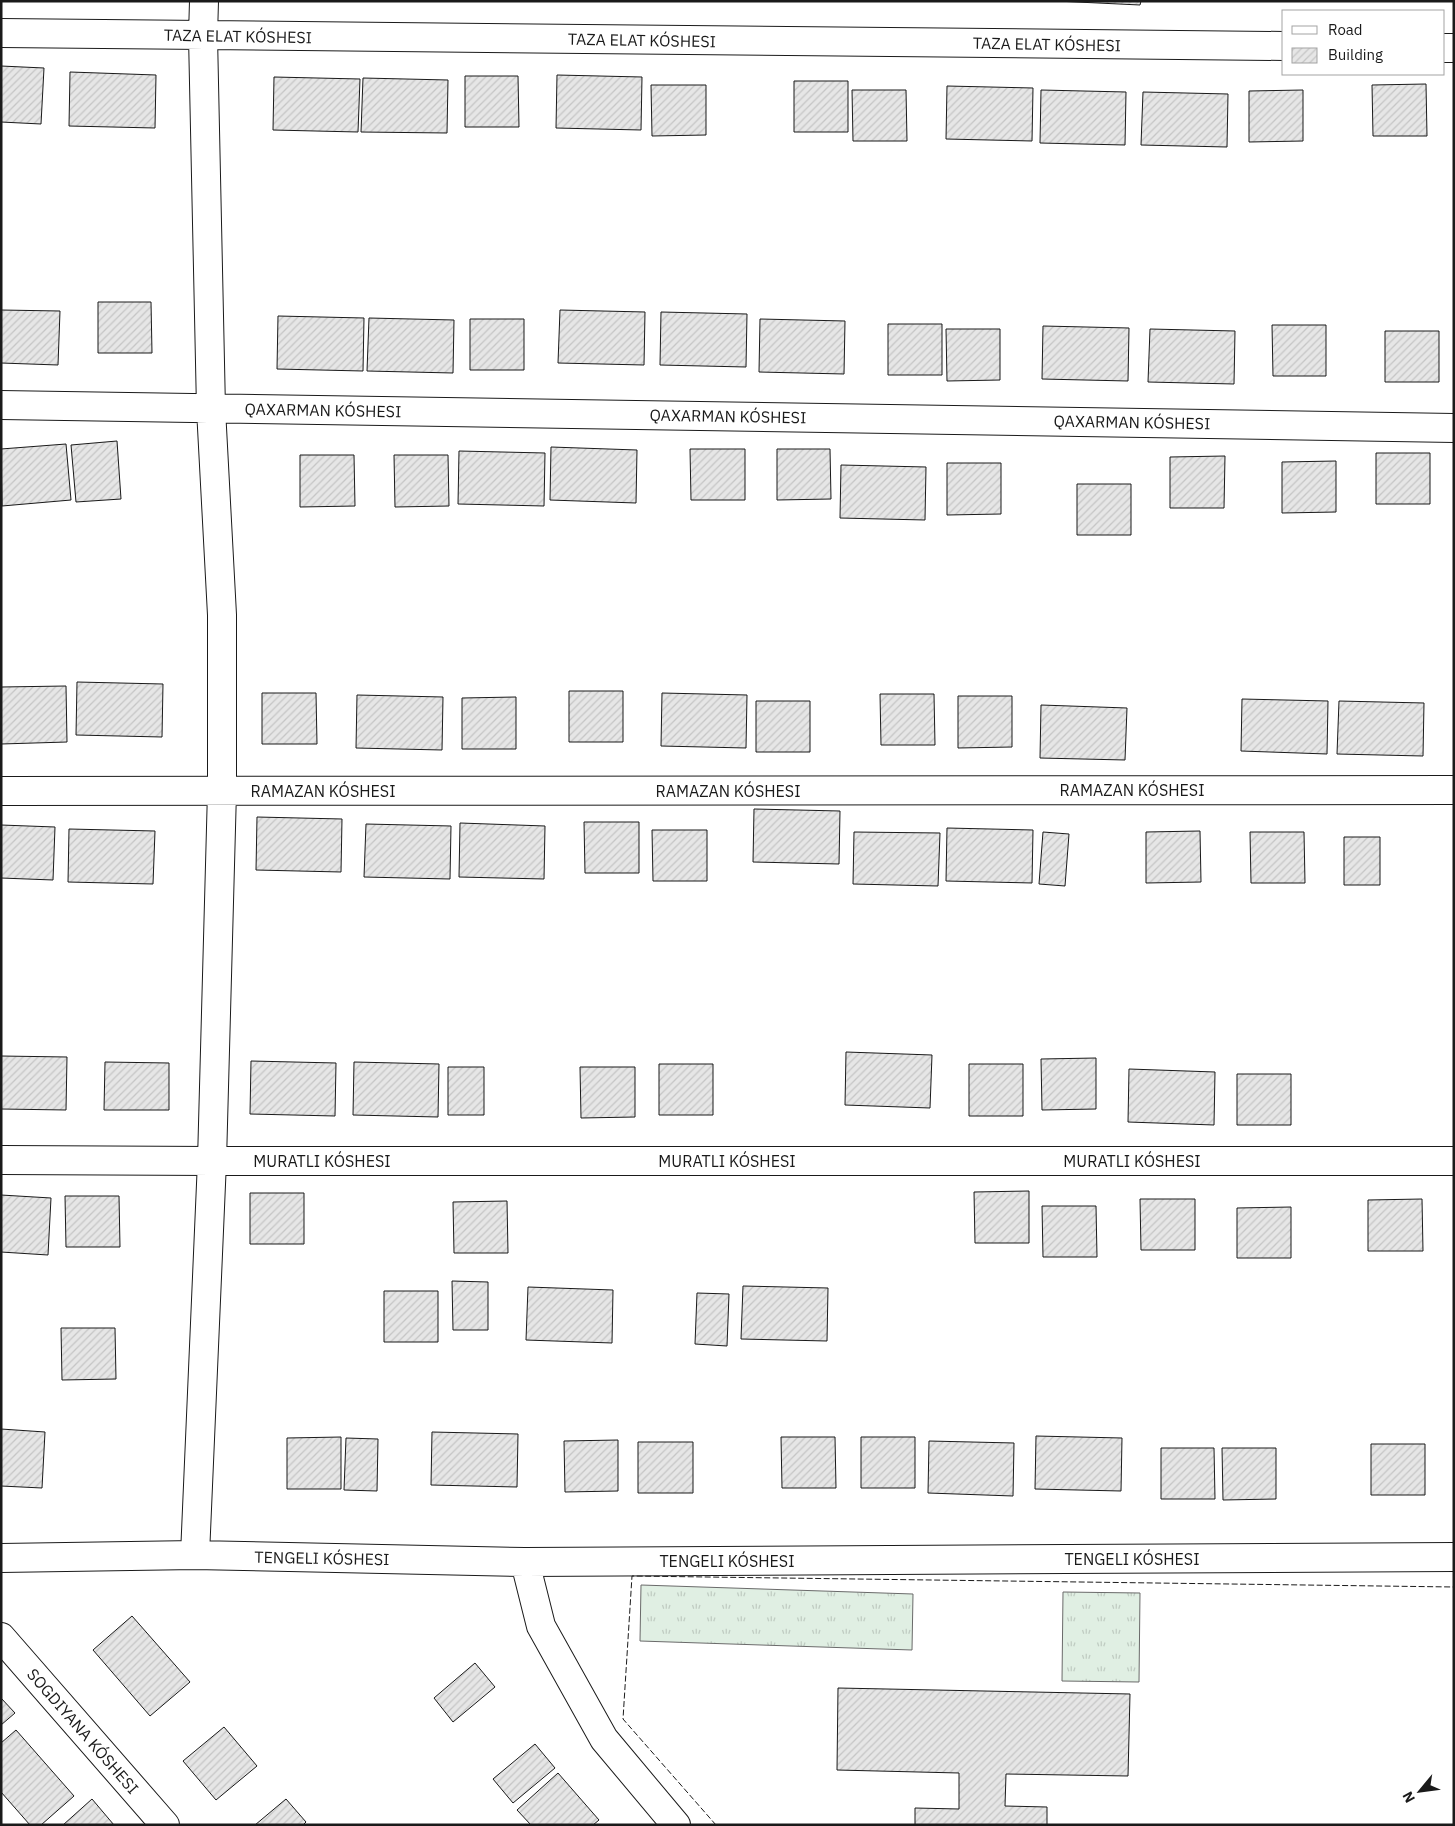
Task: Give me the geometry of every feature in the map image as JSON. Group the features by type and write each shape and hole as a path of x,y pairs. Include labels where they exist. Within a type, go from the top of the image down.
{"street":[{"path":"195,1555 212,1162 222,791 222,615 211,409 203,36 204,1"},
{"name":"TAZA ELAT KÓSHESI","path":"1,33 1282,46"},
{"name":"QAXARMAN KÓSHESI","path":"1,405 1454,428"},
{"name":"RAMAZAN KÓSHESI","path":"1,791 1454,790"},
{"path":"1,1160 212,1162 1454,1161"},
{"name":"TENGELI KÓSHESI","path":"1,1558 195,1555 525,1562 1454,1557"},
{"path":"525,1562 542,1626 604,1739 676,1825"},
{"name":"SOGDIYANA KÓSHESI","path":"1,1637 165,1825"}],"green space":[{"path":"641,1585 913,1594 912,1650 640,1641"},
{"path":"1063,1592 1140,1593 1139,1682 1062,1681"}],"building":[{"path":"1056,1 1141,1 1140,5"},
{"path":"1,66 44,68 41,124 1,122"},
{"path":"70,72 156,75 155,128 69,126"},
{"path":"557,75 642,77 641,130 556,128"},
{"path":"465,76 518,76 519,127 465,127"},
{"path":"274,77 360,79 358,132 273,130"},
{"path":"363,78 448,80 447,133 361,132"},
{"path":"794,81 848,81 848,132 794,132"},
{"path":"1426,84 1427,136 1373,136 1372,85"},
{"path":"651,85 706,85 706,135 652,136"},
{"path":"947,86 1033,88 1032,141 946,139"},
{"path":"852,90 906,90 907,141 853,141"},
{"path":"1041,90 1126,92 1125,145 1040,143"},
{"path":"1303,90 1303,141 1249,142 1249,91"},
{"path":"1143,92 1228,94 1227,147 1141,145"},
{"path":"98,302 151,302 152,353 98,353"},
{"path":"1,310 60,311 58,365 1,363"},
{"path":"560,310 645,312 644,365 558,363"},
{"path":"661,312 747,314 746,367 660,365"},
{"path":"278,316 364,318 363,371 277,369"},
{"path":"369,318 454,320 453,373 367,371"},
{"path":"470,319 524,319 524,370 470,370"},
{"path":"760,319 845,321 844,374 759,372"},
{"path":"888,324 942,324 942,375 888,375"},
{"path":"1272,325 1326,325 1326,376 1273,376"},
{"path":"1043,326 1129,328 1128,381 1042,379"},
{"path":"946,329 1000,329 1000,380 947,381"},
{"path":"1150,329 1235,331 1234,384 1148,382"},
{"path":"1385,331 1439,331 1439,382 1385,382"},
{"path":"117,441 121,499 76,502 71,445"},
{"path":"66,444 71,500 2,506 1,449"},
{"path":"551,447 637,450 636,503 550,500"},
{"path":"690,449 745,449 745,500 691,500"},
{"path":"777,449 830,449 831,499 777,500"},
{"path":"459,451 545,453 544,506 458,504"},
{"path":"1376,453 1430,453 1430,504 1376,504"},
{"path":"300,455 354,455 355,506 300,507"},
{"path":"394,455 448,455 449,506 395,507"},
{"path":"1225,456 1224,508 1170,508 1170,457"},
{"path":"1336,461 1336,512 1282,513 1282,462"},
{"path":"947,463 1001,463 1001,514 947,515"},
{"path":"841,465 926,467 925,520 840,518"},
{"path":"1077,484 1131,484 1131,535 1077,535"},
{"path":"77,682 163,684 162,737 76,735"},
{"path":"66,686 67,742 1,744 1,687"},
{"path":"569,691 623,691 623,742 569,742"},
{"path":"262,693 316,693 317,744 262,744"},
{"path":"662,693 747,695 746,748 661,746"},
{"path":"880,694 934,694 935,745 881,745"},
{"path":"357,695 443,697 442,750 356,748"},
{"path":"958,696 1012,696 1012,747 958,748"},
{"path":"516,697 516,749 462,749 462,698"},
{"path":"1242,699 1328,701 1327,754 1241,751"},
{"path":"756,701 810,701 810,752 756,752"},
{"path":"1339,701 1424,703 1423,756 1337,754"},
{"path":"1041,705 1127,708 1125,760 1040,758"},
{"path":"754,809 840,811 839,864 753,862"},
{"path":"257,817 342,819 341,872 256,870"},
{"path":"584,822 639,822 639,873 585,873"},
{"path":"460,823 545,826 544,879 459,877"},
{"path":"366,824 451,826 450,879 364,877"},
{"path":"1,825 55,827 53,880 1,878"},
{"path":"947,828 1033,830 1032,883 946,881"},
{"path":"69,829 155,831 153,884 68,882"},
{"path":"652,830 707,830 707,881 653,881"},
{"path":"1200,831 1201,882 1146,883 1146,832"},
{"path":"854,832 940,833 938,886 853,884"},
{"path":"1043,832 1069,834 1065,886 1039,884"},
{"path":"1250,832 1304,832 1305,883 1251,883"},
{"path":"1344,837 1380,837 1380,885 1344,885"},
{"path":"846,1052 932,1055 930,1108 845,1105"},
{"path":"1,1056 67,1057 66,1110 1,1109"},
{"path":"1096,1058 1096,1109 1042,1110 1041,1059"},
{"path":"251,1061 336,1063 335,1116 250,1114"},
{"path":"105,1062 169,1063 169,1110 104,1110"},
{"path":"354,1062 439,1064 438,1117 353,1115"},
{"path":"659,1064 713,1064 713,1115 659,1115"},
{"path":"969,1064 1023,1064 1023,1116 969,1116"},
{"path":"448,1067 484,1067 484,1115 448,1115"},
{"path":"580,1067 635,1067 635,1117 581,1118"},
{"path":"1129,1069 1215,1072 1214,1125 1128,1122"},
{"path":"1237,1074 1291,1074 1291,1125 1237,1125"},
{"path":"1029,1191 1029,1243 975,1243 974,1192"},
{"path":"250,1193 304,1193 304,1244 250,1244"},
{"path":"1,1195 51,1198 48,1255 1,1252"},
{"path":"65,1196 119,1196 120,1247 66,1247"},
{"path":"1140,1199 1195,1199 1195,1250 1141,1250"},
{"path":"1422,1199 1423,1251 1368,1251 1368,1200"},
{"path":"507,1201 508,1253 454,1253 453,1202"},
{"path":"1042,1206 1096,1206 1097,1257 1043,1257"},
{"path":"1291,1207 1291,1258 1237,1258 1237,1208"},
{"path":"452,1281 488,1282 488,1330 453,1330"},
{"path":"743,1286 828,1288 827,1341 741,1339"},
{"path":"528,1287 613,1290 612,1343 526,1340"},
{"path":"384,1291 438,1291 438,1342 384,1342"},
{"path":"697,1293 729,1294 727,1346 695,1344"},
{"path":"61,1328 115,1328 116,1379 62,1380"},
{"path":"1,1429 45,1432 42,1488 1,1486"},
{"path":"432,1432 518,1434 517,1487 431,1485"},
{"path":"1036,1436 1122,1438 1121,1491 1035,1489"},
{"path":"341,1437 341,1489 287,1489 287,1438"},
{"path":"781,1437 835,1437 836,1488 782,1488"},
{"path":"861,1437 915,1437 915,1488 861,1488"},
{"path":"346,1438 378,1439 377,1491 344,1490"},
{"path":"618,1440 618,1491 565,1492 564,1441"},
{"path":"929,1441 1014,1443 1013,1496 928,1493"},
{"path":"638,1442 693,1442 693,1493 638,1493"},
{"path":"1371,1444 1425,1444 1425,1495 1371,1495"},
{"path":"1161,1448 1214,1448 1215,1499 1161,1499"},
{"path":"1222,1448 1276,1448 1276,1499 1223,1500"},
{"path":"132,1616 190,1682 150,1716 93,1650"},
{"path":"475,1663 495,1687 453,1722 434,1698"},
{"path":"838,1688 1130,1694 1128,1776 1006,1774 1005,1806 1047,1807 1047,1825 915,1825 915,1808 959,1809 959,1773 837,1770"},
{"path":"1,1698 15,1713 1,1725"},
{"path":"224,1727 257,1766 216,1800 183,1761"},
{"path":"16,1730 74,1796 41,1825 30,1825 1,1792 1,1743"},
{"path":"535,1744 555,1768 513,1803 493,1779"},
{"path":"558,1773 599,1820 593,1825 531,1825 517,1810"},
{"path":"92,1799 114,1825 63,1825"},
{"path":"286,1799 306,1822 303,1825 255,1825"}],"fence":[{"path":"716,1825 623,1719 632,1576 1454,1587"}]}
